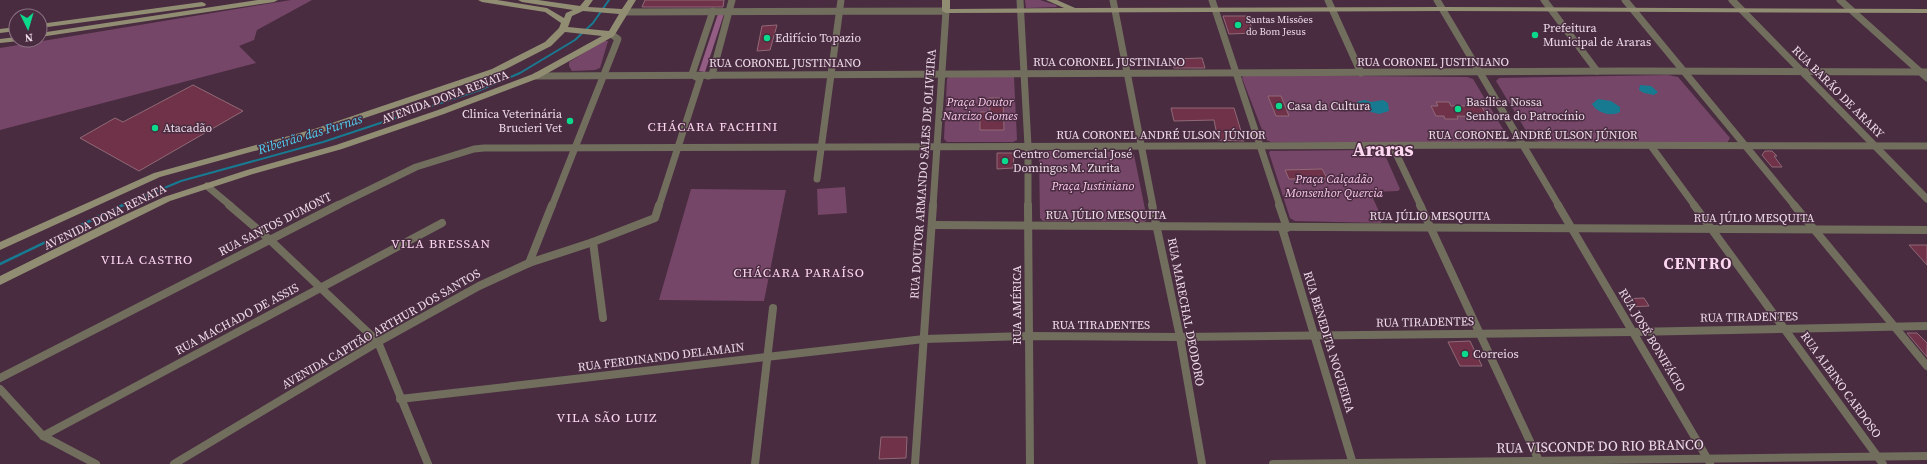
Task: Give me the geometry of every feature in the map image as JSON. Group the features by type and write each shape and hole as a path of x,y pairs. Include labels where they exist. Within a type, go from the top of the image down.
{"main road":[{"path":"48,25 229,0"},
{"path":"48,34 274,0"},
{"path":"482,0 547,10 564,25 610,34"},
{"path":"522,0 582,9 626,12"},
{"name":"AVENIDA DONA RENATA","path":"0,246 157,175 317,131 495,71 548,44 564,25 570,15 582,9 588,0"},
{"name":"AVENIDA DONA RENATA","path":"0,282 109,226 167,199 339,147 442,112 536,76 610,34 626,12 632,0"},
{"path":"946,0 946,11 1442,9 1927,11"},
{"path":"1050,0 1076,11"},
{"path":"97,26 109,21 112,16"}],"street":[{"path":"700,79 712,75 732,0"},
{"path":"817,179 841,0"},
{"name":"RUA AMÉRICA","path":"1020,0 1028,146 1030,464"},
{"name":"RUA MARECHAL DEODORO","path":"1113,0 1140,146 1180,337 1202,464"},
{"name":"RUA BENEDITA NOGUEIRA","path":"1212,0 1285,228 1353,463"},
{"path":"1328,0 1361,73"},
{"name":"RUA JOSÉ BONIFÁCIO","path":"1437,0 1709,461"},
{"path":"1544,0 1597,71"},
{"path":"1625,0 1814,230 1896,326 1927,366"},
{"name":"RUA BARÃO DE ARARY","path":"1732,0 1927,199"},
{"path":"1840,0 1924,72 1927,78"},
{"path":"700,79 692,74 713,11"},
{"path":"626,12 946,11"},
{"name":"RUA DOUTOR ARMANDO SALES DE OLIVEIRA","path":"915,464 933,225 936,146 946,11"},
{"path":"529,263 605,75 618,39 610,34"},
{"name":"RUA CORONEL JUSTINIANO","path":"536,76 831,73 1480,73 1597,71 1924,72"},
{"path":"678,148 700,79"},
{"name":"RUA CORONEL ANDRÉ ULSON JÚNIOR","path":"576,147 1393,147 1523,145 1927,146"},
{"name":"RUA ALBINO CARDOSO","path":"1651,146 1880,460"},
{"name":"RUA SANTOS DUMONT","path":"0,378 416,167 474,149 576,147"},
{"path":"1393,147 1481,333 1539,462"},
{"name":"AVENIDA CAPITÃO ARTHUR DOS SANTOS","path":"174,464 378,342 479,286 529,263 593,242 655,218 678,148"},
{"path":"206,186 270,240 378,342 400,399 428,464"},
{"name":"RUA MACHADO DE ASSIS","path":"43,436 442,223"},
{"name":"RUA JÚLIO MESQUITA","path":"933,225 1029,227 1157,226 1285,228 1927,230"},
{"path":"593,242 603,318"},
{"path":"755,464 773,308"},
{"name":"RUA TIRADENTES","path":"924,339 1029,336 1180,337 1633,332 1927,326"},
{"name":"RUA FERDINANDO DELAMAIN","path":"400,399 924,339"},
{"path":"0,390 43,436 96,464"},
{"name":"RUA VISCONDE DO RIO BRANCO","path":"1273,464 1880,460 1927,456"}],"green space":[{"path":"291,0 312,0 257,30 254,40 239,46 256,63 0,130 0,48 8,47 8,48 48,48 48,40"},
{"path":"1025,0 1040,0 1056,5 1057,7 1026,8"},
{"path":"603,41 608,41 600,68 595,70 572,71 569,66 569,62"},
{"path":"1244,75 1467,77 1473,79 1509,139 1506,142 1271,142 1266,140 1242,78"},
{"path":"1668,75 1678,77 1730,138 1727,143 1540,142 1531,139 1496,81 1499,78"},
{"name":"Praça Doutor Narcizo Gomes","path":"950,76 1014,77 1017,140 1013,142 947,142 944,139 947,79"},
{"name":"Praça Calçadão Monsenhor Quercia","path":"1370,150 1385,155 1400,189 1398,191 1370,192 1383,220 1381,223 1295,221 1290,218 1269,153 1270,151"},
{"name":"Praça Justiniano","path":"1042,151 1128,152 1134,155 1147,219 1145,222 1043,221 1040,218 1039,157"},
{"path":"845,187 847,213 818,215 817,189"},
{"path":"691,189 786,190 764,301 659,300"}],"shaded area":[{"path":"718,14 724,14 705,72 699,71"}],"water":[{"path":"1640,85 1651,86 1658,92 1654,95 1644,93 1639,90"},
{"path":"1598,99 1611,101 1620,107 1620,112 1609,114 1597,110 1592,104"},
{"path":"1365,100 1371,102 1383,100 1388,103 1389,111 1379,114 1360,109 1356,102"}],"building":[{"path":"645,0 724,0 723,7 642,7"},
{"name":"Santas Missões do Bom Jesus","path":"1223,16 1247,16 1254,33 1229,34"},
{"name":"Edifício Topazio","path":"777,25 770,50 757,51 762,26"},
{"path":"1202,58 1205,68 1174,68 1172,59"},
{"name":"Atacadão","path":"193,85 243,111 139,171 80,138 115,118 123,122"},
{"name":"Casa da Cultura","path":"1268,96 1281,96 1289,116 1276,116"},
{"path":"989,98 1003,98 1004,130 980,130 980,112 990,112"},
{"name":"Basílica Nossa Senhora do Patrocínio","path":"1436,102 1449,102 1451,106 1481,106 1488,117 1457,116 1458,119 1445,119 1444,116 1436,116 1431,106 1438,106"},
{"path":"1171,108 1234,108 1244,141 1218,140 1214,120 1174,121"},
{"path":"1765,151 1772,151 1777,156 1774,156 1782,167 1772,167 1762,155"},
{"name":"Centro Comercial José Domingos M. Zurita","path":"997,153 1014,153 1013,168 997,169"},
{"path":"1322,169 1327,178 1289,179 1285,170"},
{"path":"1909,245 1927,245 1927,265"},
{"path":"1644,298 1649,306 1627,307 1622,299"},
{"path":"1907,333 1917,333 1927,343 1927,357"},
{"name":"Correios","path":"1470,341 1482,366 1460,366 1448,342"},
{"path":"881,437 907,437 906,458 879,459"}],"waterway":[{"name":"Ribeirão das Furnas","path":"121,206 181,181 323,142 480,90 520,73 575,40 593,23 609,0"},
{"name":"Ribeirão das Furnas","path":"0,264 123,205"}],"place":[{"name":"Santas Missões do Bom Jesus","path":"1238,25"},
{"name":"Prefeitura Municipal de Araras","path":"1535,35"},
{"name":"Edifício Topazio","path":"767,38"},
{"name":"Casa da Cultura","path":"1279,106"},
{"name":"Basílica Nossa Senhora do Patrocínio","path":"1458,109"},
{"name":"Clinica Veterinária Brucieri Vet","path":"570,121"},
{"name":"Atacadão","path":"155,128"},
{"name":"Centro Comercial José Domingos M. Zurita","path":"1005,161"},
{"name":"Correios","path":"1465,354"}],"district":[{"name":"CHÁCARA FACHINI","path":"713,126"},
{"name":"Araras","path":"1383,149"},
{"name":"VILA BRESSAN","path":"441,243"},
{"name":"VILA CASTRO","path":"147,259"},
{"name":"CENTRO","path":"1698,263"},
{"name":"CHÁCARA PARAÍSO","path":"799,272"},
{"name":"VILA SÃO LUIZ","path":"607,417"}]}
